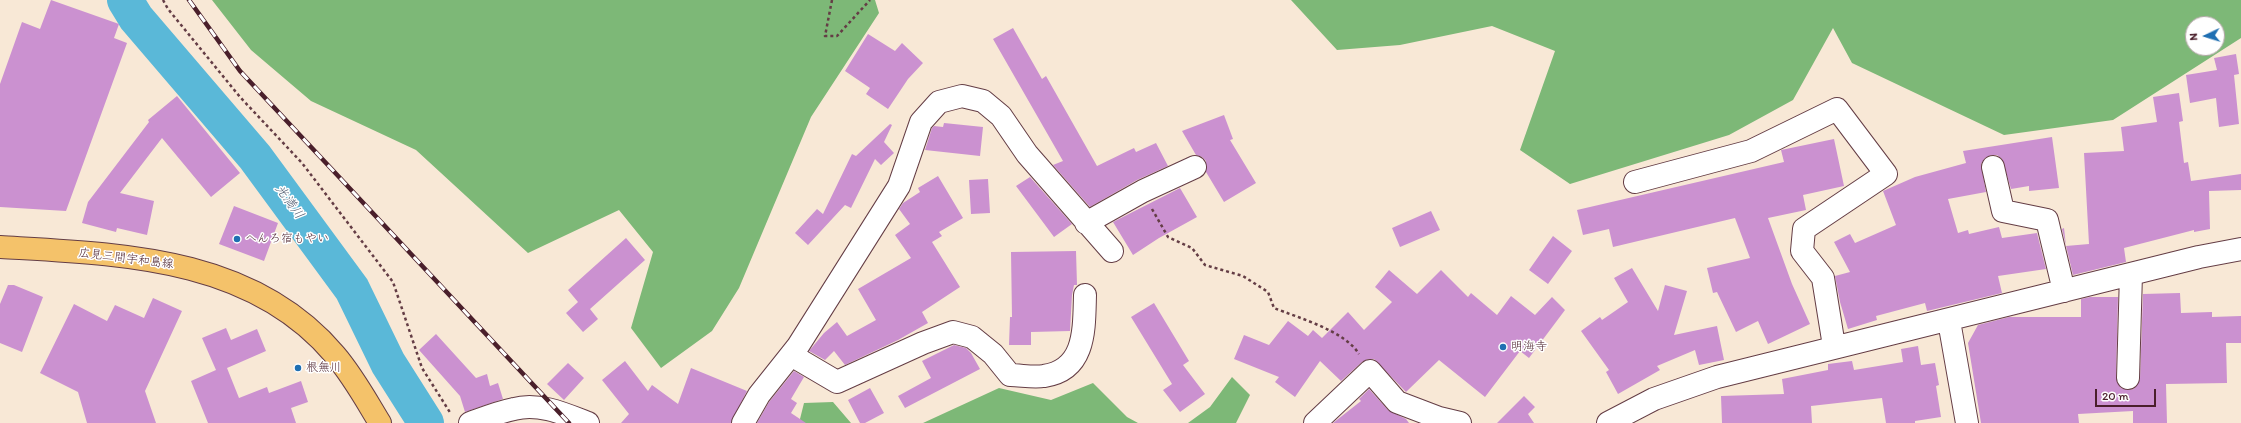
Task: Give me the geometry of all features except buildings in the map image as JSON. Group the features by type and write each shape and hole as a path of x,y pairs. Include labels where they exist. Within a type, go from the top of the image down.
{"main road":[{"name":"広見三間宇和島線","path":"0,247 127,257 168,263 207,273 261,294 310,329 334,354 352,376 380,423"}],"street":[{"path":"744,423 759,395 791,355 899,186 921,122 939,102 962,96 983,101 1001,116 1027,154 1112,251"},
{"path":"1635,182 1751,151 1837,109 1886,174 1804,229 1802,251 1823,278 1834,346"},
{"path":"1086,223 1143,191 1196,167"},
{"path":"1993,167 2003,211 2048,220 2064,291"},
{"path":"1608,423 1654,399 1710,380 1834,346 1948,321 2199,257 2241,249"},
{"path":"2128,378 2131,274"},
{"path":"791,355 837,382 923,342 953,332 972,336 993,354 1010,375 1043,377 1061,372 1077,356 1084,328 1085,295"},
{"path":"1948,321 1967,423"},
{"path":"1315,423 1370,371 1397,402 1438,418 1460,423"},
{"path":"461,420 515,408 533,415 559,412 588,423"}],"path":[{"path":"163,0 168,9 240,96 302,164 393,282 422,368 461,420"},
{"path":"832,0 825,36 837,36 870,0"},
{"path":"1143,191 1168,238 1192,248 1205,265 1243,276 1268,292 1274,308 1323,328 1354,346 1370,371"}],"green space":[{"path":"212,0 875,0 879,13 811,117 739,288 712,331 661,368 631,328 653,252 619,210 528,253 416,150 311,101 251,50"},
{"path":"1291,0 2241,0 2241,38 2225,48 2225,16 2185,16 2185,56 2213,56 2113,120 2004,135 1852,63 1833,28 1793,100 1729,135 1570,184 1520,150 1555,51 1492,26 1400,45 1337,50"},
{"path":"1232,377 1250,395 1236,423 1188,423 1210,407"},
{"path":"1093,383 1127,417 1138,423 923,423 999,388 1051,400"},
{"path":"833,402 851,423 799,423 804,403"}],"waterway":[{"name":"光満川","path":"125,0 136,18 255,157 352,289 388,363 426,423"}],"railway":[{"path":"189,0 240,71 569,423"}],"place":[{"name":"へんろ宿もやい","path":"237,239"},
{"name":"明海寺","path":"1503,347"},
{"name":"根無川","path":"298,368"}]}
